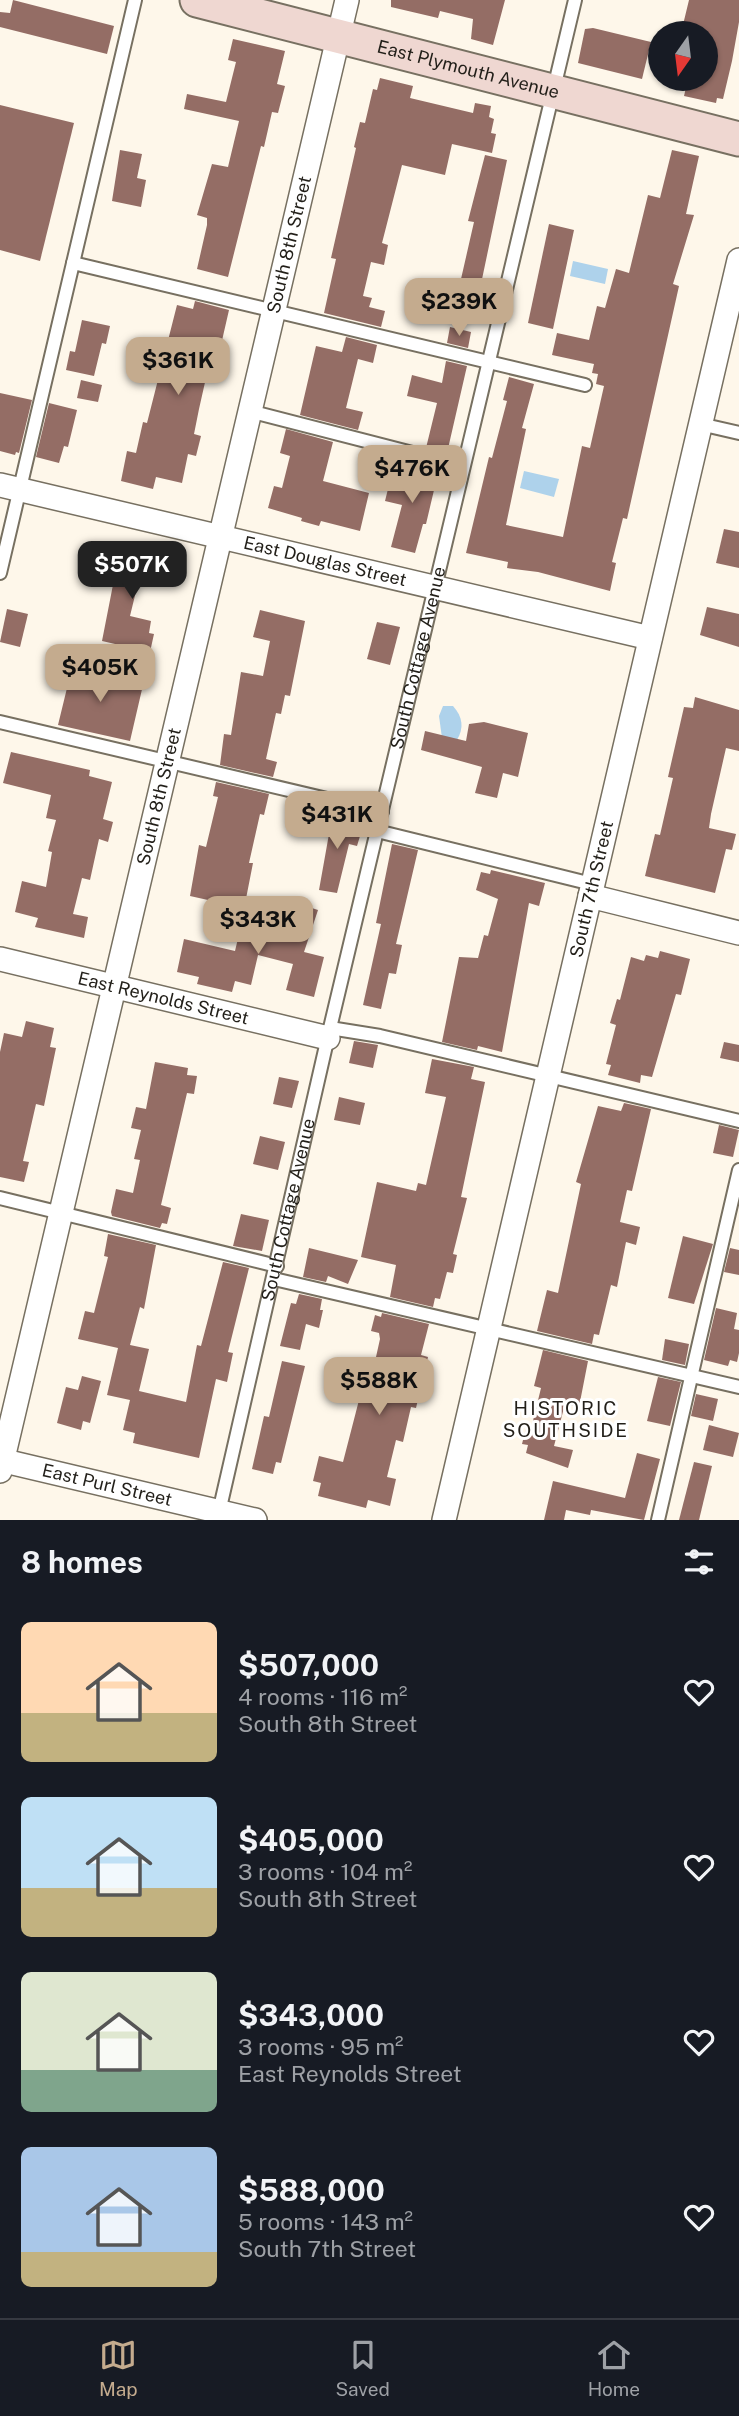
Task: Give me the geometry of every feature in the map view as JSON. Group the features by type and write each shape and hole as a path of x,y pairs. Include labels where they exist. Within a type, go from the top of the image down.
{"main road":[{"name":"East Plymouth Avenue","path":"197,0 339,34 739,139"}],"street":[{"name":"South 8th Street","path":"1,1464 347,0"},
{"name":"South 7th Street","path":"444,1520 739,260"},
{"name":"East Douglas Street","path":"10,487 650,638"},
{"path":"591,890 739,933"},
{"name":"East Reynolds Street","path":"0,959 113,988 329,1033"},
{"name":"East Purl Street","path":"1,1464 218,1516 255,1520"}],"lane":[{"path":"0,573 10,487 73,263 135,0"},
{"name":"South Cottage Avenue","path":"218,1516 434,587 575,0"},
{"path":"73,263 273,313 585,385"},
{"path":"249,411 463,467"},
{"path":"700,424 739,433"},
{"path":"0,722 382,812"},
{"path":"377,831 591,890"},
{"path":"329,1033 380,1036 739,1121"},
{"path":"658,1520 691,1376 734,1216 739,1170"},
{"path":"0,1198 489,1328 739,1387"}],"water":[{"path":"573,261 608,269 605,284 570,276"},
{"path":"524,471 559,479 554,497 520,488"},
{"path":"443,706 453,706 461,718 461,731 457,740 442,738 439,716"}],"building":[{"path":"13,0 114,26 107,54 0,27 0,12 10,13"},
{"path":"391,0 505,0 493,45 471,39 473,19 440,11 438,18 391,7"},
{"path":"689,0 739,0 739,22 732,61 723,99 717,98 716,103 684,96 685,91 718,91 718,21 684,21"},
{"path":"593,28 648,41 642,79 578,63 585,29"},
{"path":"233,39 285,51 277,84 285,86 278,113 272,112 264,147 261,146 228,277 197,269 207,218 197,215 212,164 228,167 239,121 184,109 187,94 226,102 236,62 228,60"},
{"path":"380,78 413,86 410,98 473,113 475,103 491,106 489,117 494,119 491,133 496,134 492,153 452,144 445,175 402,165 382,243 388,245 384,265 371,262 363,296 372,298 369,307 385,311 381,327 324,313 336,259 331,258 356,148 354,147 360,122 365,123 373,89 377,90"},
{"path":"0,105 74,123 40,261 0,250"},
{"path":"120,150 142,154 137,178 146,180 141,207 112,201"},
{"path":"672,150 699,156 686,214 694,215 673,284 679,286 627,519 623,518 612,562 616,563 610,591 538,572 507,568 508,562 466,553 489,457 492,458 507,401 503,400 509,377 534,384 522,428 526,429 506,525 563,537 582,446 590,448 604,386 596,384 598,374 592,373 594,364 552,355 557,333 589,340 597,306 605,308 616,269 629,273 648,195 660,198"},
{"path":"485,155 507,160 481,284 461,279 474,222 468,221"},
{"path":"549,224 574,230 553,329 528,323"},
{"path":"195,301 229,310 215,371 208,369 194,434 201,436 196,456 188,454 182,483 156,477 153,489 121,481 127,451 136,453 143,422 147,423 177,305 193,309"},
{"path":"82,320 110,326 106,344 102,343 94,376 66,370 70,351 75,352"},
{"path":"450,327 471,332 468,348 447,343"},
{"path":"346,337 377,345 373,363 358,359 346,408 363,412 358,430 300,415 316,346 342,352"},
{"path":"446,361 467,366 447,453 426,448 437,403 407,396 412,375 442,383"},
{"path":"81,380 102,385 98,402 77,398"},
{"path":"0,393 32,400 19,453 16,452 15,455 0,451"},
{"path":"49,403 77,410 68,447 64,446 59,463 36,457"},
{"path":"286,429 333,442 323,481 369,493 360,531 321,521 319,526 268,508 274,486 282,488 290,456 280,453"},
{"path":"416,463 439,469 426,524 423,524 415,553 391,547 402,505 385,501 390,481 394,482 395,475 412,479"},
{"path":"724,529 739,532 739,568 716,563"},
{"path":"120,549 141,554 139,558 173,566 168,586 139,579 130,616 151,621 149,633 154,634 150,652 102,641"},
{"path":"707,607 739,614 739,647 700,635"},
{"path":"7,609 28,614 20,647 0,642"},
{"path":"260,610 305,621 290,696 285,695 281,714 276,713 266,759 277,762 273,777 220,765 224,734 231,735 241,672 263,676 270,641 253,637"},
{"path":"377,622 400,627 390,665 367,659"},
{"path":"65,668 143,685 130,741 58,725 67,688 60,687"},
{"path":"695,697 739,710 739,751 726,748 709,828 736,834 732,850 726,849 715,893 645,876 655,834 660,835 673,778 668,777 684,707 693,708"},
{"path":"484,722 528,733 518,777 503,773 497,798 475,793 482,767 421,750 425,731 466,741 469,724"},
{"path":"11,752 90,770 89,776 112,782 103,819 113,822 108,842 99,839 90,880 82,878 73,914 88,917 84,938 35,927 38,918 15,912 22,881 46,887 52,852 48,851 56,820 46,818 51,795 3,783"},
{"path":"216,782 269,794 264,815 260,814 249,863 253,863 243,914 216,908 217,902 190,896 199,845 206,847 218,797 213,796"},
{"path":"320,814 363,826 357,846 349,844 337,893 319,890 329,834"},
{"path":"392,844 418,850 396,944 402,945 396,974 389,973 381,1009 363,1005 381,924 376,923"},
{"path":"491,870 545,883 539,906 529,903 502,1052 478,1046 477,1050 442,1042 459,957 478,958 484,935 488,936 498,899 476,890 481,872 490,874"},
{"path":"293,902 318,910 304,952 324,957 314,997 286,990 293,964 258,955 251,985 235,981 232,992 197,984 199,977 177,972 184,939 235,951 241,926 281,935"},
{"path":"660,951 690,959 681,995 676,994 652,1077 641,1075 640,1083 608,1075 611,1065 606,1064 616,1025 610,1023 617,999 620,1000 631,957 644,961 646,955 658,958"},
{"path":"26,1021 54,1028 50,1047 56,1048 44,1106 36,1104 23,1161 29,1162 24,1182 0,1177 0,1052 4,1033 22,1037"},
{"path":"354,1041 378,1045 373,1068 349,1063"},
{"path":"724,1042 739,1045 739,1062 720,1058"},
{"path":"432,1059 474,1067 471,1079 485,1082 461,1197 467,1198 453,1254 457,1255 453,1273 447,1272 440,1299 435,1298 433,1307 390,1297 396,1265 361,1257 377,1182 416,1191 418,1183 426,1185 446,1097 425,1093"},
{"path":"155,1062 188,1068 187,1075 197,1076 194,1094 187,1093 161,1205 171,1208 167,1224 162,1223 160,1228 112,1216 111,1212 116,1189 133,1193 140,1160 134,1159 141,1130 131,1128 136,1107 146,1109"},
{"path":"279,1077 299,1081 292,1108 273,1104"},
{"path":"339,1097 365,1103 360,1125 334,1120"},
{"path":"624,1103 651,1109 632,1191 627,1190 620,1222 640,1227 636,1245 626,1242 617,1287 611,1285 599,1335 594,1334 592,1344 537,1331 547,1290 558,1293 581,1184 576,1182 598,1106 621,1111"},
{"path":"719,1125 739,1130 733,1157 713,1153"},
{"path":"260,1136 285,1142 278,1170 253,1164"},
{"path":"241,1214 269,1220 262,1251 233,1246"},
{"path":"108,1234 156,1245 144,1309 140,1307 130,1345 149,1349 139,1391 186,1402 197,1345 201,1346 223,1262 249,1268 228,1352 233,1353 227,1382 216,1379 199,1458 133,1443 135,1433 123,1430 130,1400 107,1395 118,1348 78,1339 85,1311 94,1313 108,1257 104,1256"},
{"path":"683,1236 713,1244 694,1304 668,1298"},
{"path":"309,1248 358,1260 348,1284 328,1276 326,1282 303,1277"},
{"path":"730,1248 739,1250 739,1275 724,1272"},
{"path":"299,1294 322,1299 320,1310 323,1310 319,1328 306,1324 300,1350 280,1346 291,1303 296,1304"},
{"path":"716,1308 737,1313 734,1329 739,1330 739,1353 737,1362 730,1360 728,1366 704,1360"},
{"path":"382,1313 429,1324 421,1355 428,1357 416,1408 411,1407 403,1442 396,1440 387,1477 396,1479 390,1506 368,1500 366,1508 318,1496 321,1483 313,1481 319,1456 343,1462 366,1373 372,1375 380,1339 379,1333 371,1331 375,1315 381,1317"},
{"path":"665,1339 689,1344 685,1365 662,1360"},
{"path":"543,1350 588,1361 579,1407 565,1404 554,1446 573,1450 568,1468 526,1453 528,1445 522,1444 527,1424 532,1425 541,1388 534,1386"},
{"path":"282,1361 305,1366 281,1463 276,1462 273,1474 252,1469 264,1416 269,1417"},
{"path":"82,1376 101,1381 90,1423 83,1421 81,1430 57,1423 66,1387 78,1390"},
{"path":"658,1377 681,1382 670,1426 647,1421"},
{"path":"696,1394 718,1399 713,1421 691,1416"},
{"path":"709,1425 739,1433 733,1457 703,1450"},
{"path":"637,1453 660,1459 644,1520 591,1510 590,1515 566,1510 564,1520 544,1520 553,1481 625,1498"},
{"path":"694,1462 712,1466 699,1520 679,1520"}],"district":[{"name":"HISTORIC SOUTHSIDE","path":"566,1419"}]}
